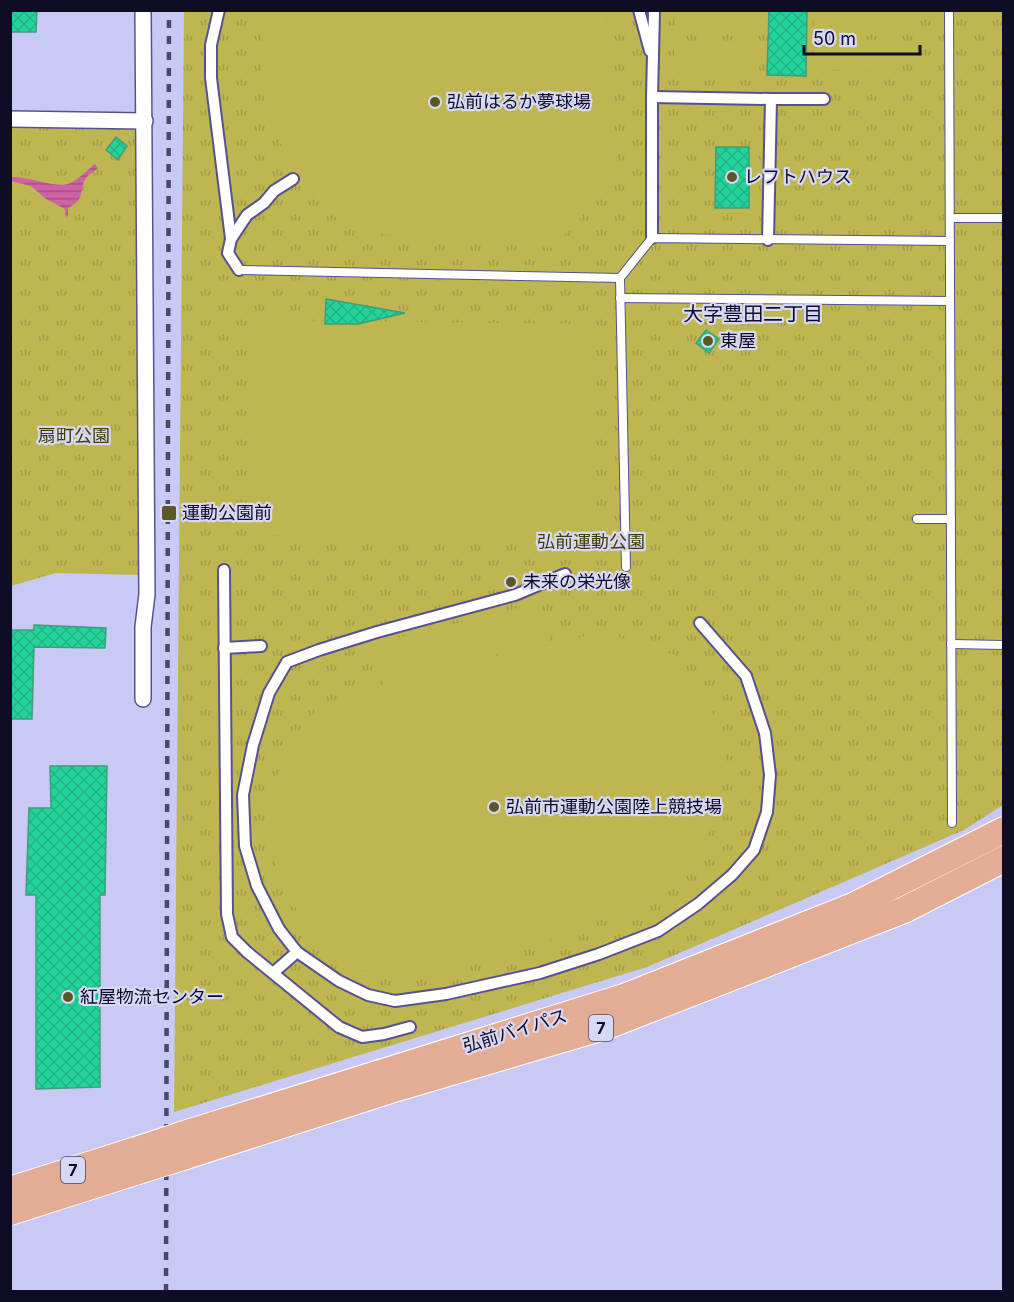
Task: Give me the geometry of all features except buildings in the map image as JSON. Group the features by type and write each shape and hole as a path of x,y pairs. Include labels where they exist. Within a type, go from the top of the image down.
{"highway":[{"name":"弘前バイパス","path":"10,1212 136,1161 624,997 852,906 1002,831"},
{"name":"弘前バイパス","path":"182,1146 397,1088 607,1026 904,910 1004,859"},
{"name":"弘前バイパス","path":"10,1190 136,1161"}],"street":[{"path":"143,10 147,594 143,627 144,699"},
{"path":"219,10 211,45 211,78 231,239 228,253 238,270"},
{"path":"639,10 653,63"},
{"path":"652,238 654,10"},
{"path":"652,97 824,99"},
{"path":"768,240 771,99"},
{"path":"10,119 145,121"},
{"path":"231,239 247,215 264,203 274,191 293,179"},
{"path":"224,570 227,914 232,937 247,952 339,1027 362,1037 410,1027"},
{"path":"565,574 516,595 377,632 287,662 269,693 243,795 245,846 257,886 279,929 297,952 339,981 368,995 394,1001 446,994 540,973 599,954 658,931 698,904 732,875 754,850 767,812 770,775 765,733 746,676 700,623"},
{"path":"224,648 261,646"},
{"path":"273,973 297,952"}],"lane":[{"path":"949,10 952,823"},
{"path":"950,218 1004,218"},
{"path":"626,567 620,278 652,238 950,241"},
{"path":"238,270 620,278"},
{"path":"620,298 950,301"},
{"path":"917,519 951,519"},
{"path":"951,644 1004,645"}],"green space":[{"name":"弘前運動公園","path":"184,11 1003,11 1003,805 964,830 647,967 174,1112"},
{"name":"弘前はるか夢球場","path":"268,11 605,11 619,174 553,248 386,235 347,223 327,213 274,133 265,107 261,76 262,41"},
{"path":"676,11 761,11 760,28 676,26"},
{"path":"814,11 898,11 898,28 814,26"},
{"path":"814,38 899,41 898,71 813,69"},
{"path":"675,42 760,44 759,75 674,72"},
{"name":"扇町公園","path":"11,121 139,129 139,575 56,573 11,586"},
{"path":"251,320 594,324 592,539 249,535"},
{"name":"弘前市運動公園陸上競技場","path":"541,602 550,640 443,669 604,632 677,656 707,699 727,751 715,821 689,871 634,906 575,931 493,960 428,976 362,970 314,941 276,872 269,793 303,722 327,703 383,685 373,644"}],"shaded area":[{"path":"95,164 98,168 86,178 80,198 68,208 66,217 65,209 46,199 31,186 11,181 11,177 18,177 68,184"}],"railway":[{"path":"166,1292 169,10"}],"place":[{"name":"弘前はるか夢球場","path":"435,102"},
{"name":"レフトハウス","path":"732,177"},
{"name":"東屋","path":"708,341"},
{"name":"運動公園前","path":"169,513"},
{"name":"未来の栄光像","path":"511,582"},
{"name":"弘前市運動公園陸上競技場","path":"494,807"},
{"name":"紅屋物流センター","path":"68,997"}],"district":[{"name":"大字豊田二丁目","path":"753,314"}]}
